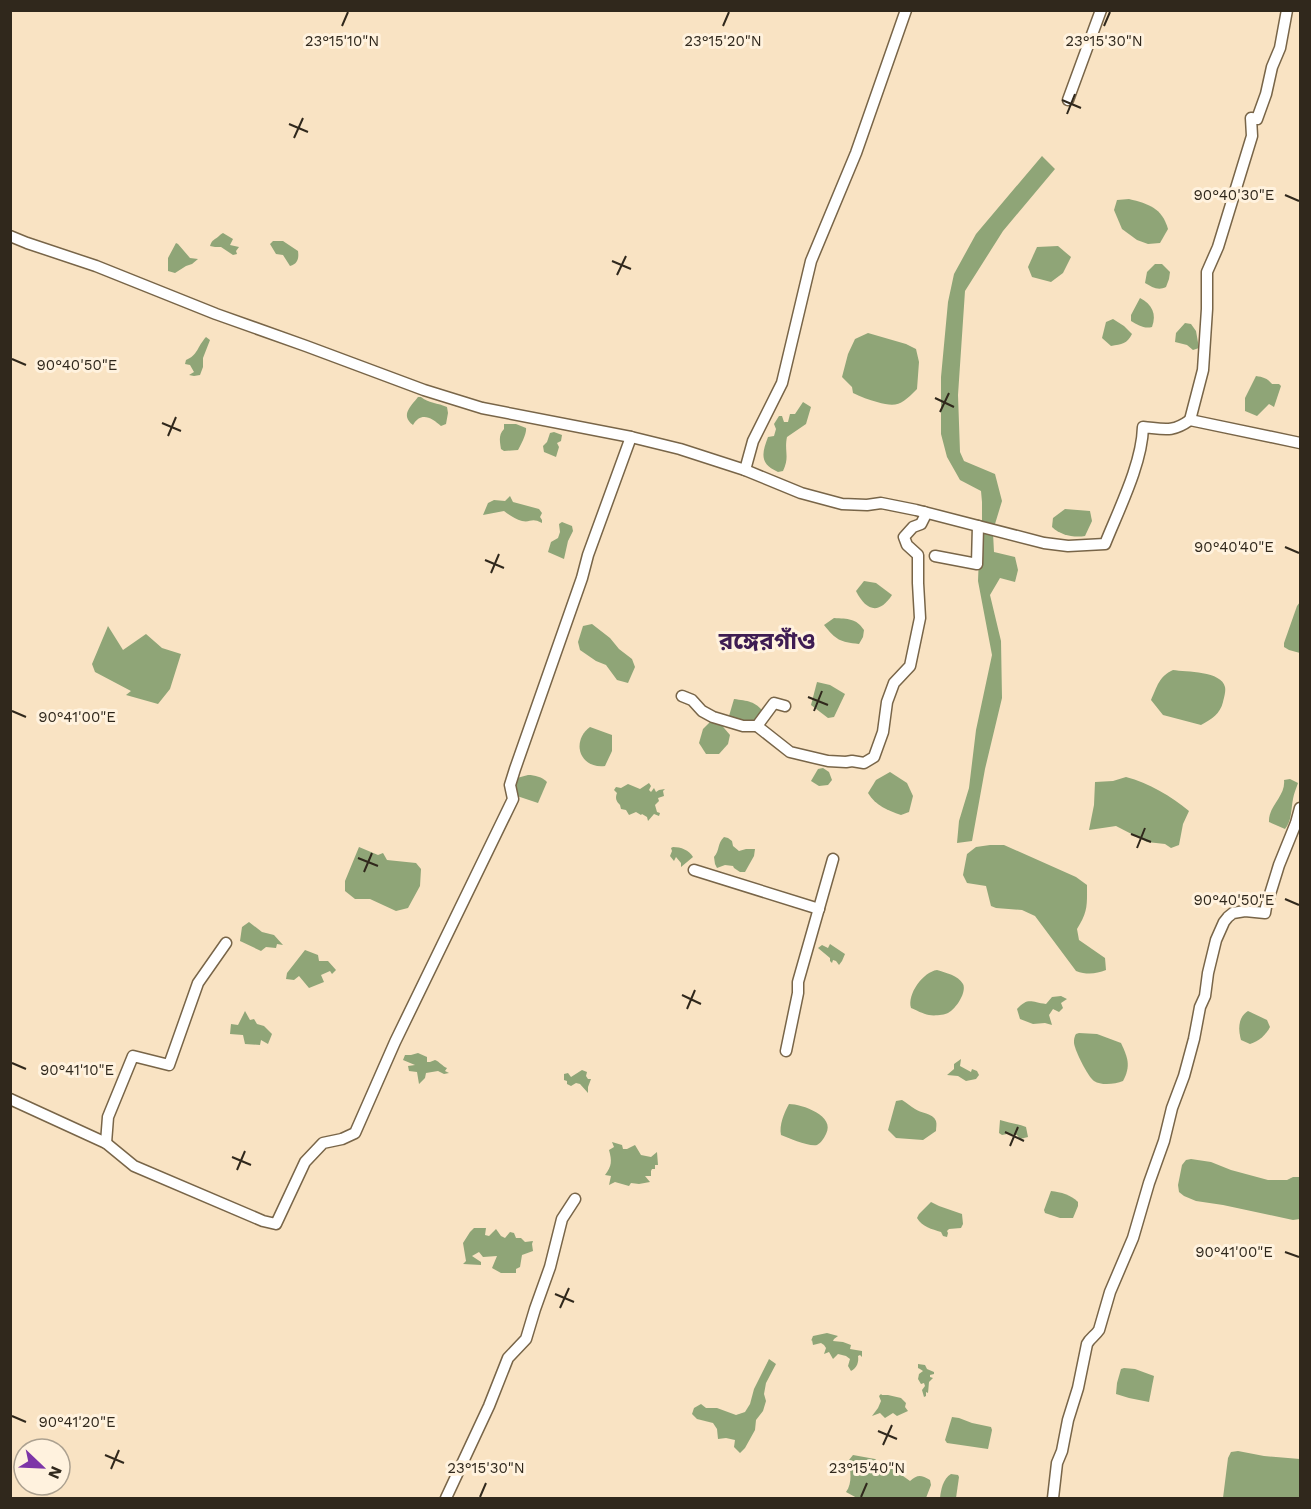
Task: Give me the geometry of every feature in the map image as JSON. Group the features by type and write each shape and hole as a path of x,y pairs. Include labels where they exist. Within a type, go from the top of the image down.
{"street":[{"path":"745,470 753,441 782,383 812,261 856,153 906,10"},
{"path":"1068,100 1101,10"},
{"path":"10,236 96,266 216,314 424,390 482,408 681,449 745,470 801,493 842,504 881,503 1044,543 1068,546 1105,544 1142,442 1143,427 1179,428 1190,420 1203,370 1207,272 1218,247 1252,136 1251,118 1257,119 1266,94 1272,67 1280,48 1287,10"},
{"path":"1190,420 1300,443"},
{"path":"10,1099 106,1143 134,1166 252,1217 276,1224 305,1162 323,1143 342,1139 354,1133 395,1042 513,799 510,785 515,769 631,437"},
{"path":"682,696 692,700 702,711 713,717 743,726 757,726 790,752 828,761 864,763 874,757 883,732 887,702 894,683 910,666 920,618 918,555 907,545 904,537 913,527 921,524 925,516 924,512"},
{"path":"935,556 977,564 978,526"},
{"path":"757,726 774,703 784,706"},
{"path":"1053,1498 1057,1463 1078,1388 1087,1344 1102,1324 1110,1292 1133,1238 1164,1141 1194,1039 1216,940 1224,921 1233,913 1245,911 1265,913 1279,865 1300,808"},
{"path":"786,1051 798,993 798,982 832,859"},
{"path":"694,870 819,909"},
{"path":"106,1143 108,1117 133,1056 169,1065 198,983 226,942"},
{"path":"447,1498 508,1358 526,1339 550,1268 562,1219 575,1199"}],"shaded area":[{"path":"1042,156 1055,169 1003,231 965,291 958,395 960,452 964,461 995,474 1002,501 995,524 982,521 981,491 960,480 947,457 941,434 941,377 948,302 954,274 976,234"},
{"path":"1129,199 1149,205 1162,216 1168,229 1160,243 1148,244 1137,240 1122,229 1114,210 1117,200"},
{"path":"223,233 233,239 230,245 239,247 237,254 233,255 221,247 210,246"},
{"path":"273,241 283,241 298,251 298,258 293,265 290,266 283,255 276,254 270,244"},
{"path":"176,243 190,258 198,259 175,273 168,271 168,258"},
{"path":"1058,246 1071,257 1063,273 1051,282 1032,277 1028,267 1037,247"},
{"path":"1155,264 1162,264 1170,272 1166,287 1158,289 1145,283 1147,272"},
{"path":"1140,298 1148,303 1152,310 1154,318 1152,327 1144,327 1131,321 1131,315"},
{"path":"1113,319 1132,334 1124,343 1111,346 1102,338 1106,322"},
{"path":"1185,323 1191,324 1196,331 1199,348 1193,350 1187,345 1175,342 1176,333"},
{"path":"868,333 916,349 919,362 917,389 899,403 884,404 853,393 852,387 842,377 855,339"},
{"path":"206,337 210,340 200,375 189,375 194,372 190,365 185,364 186,360 195,353"},
{"path":"1256,376 1281,386 1274,407 1269,404 1257,416 1245,411 1245,398"},
{"path":"418,397 447,407 446,424 441,426 430,418 423,417 413,425 407,418 407,414"},
{"path":"803,402 811,407 806,424 787,437 785,466 783,471 778,472 765,462 764,453 768,437 774,436 776,429 774,424 779,416 782,416 784,422 788,422 790,414 795,414"},
{"path":"504,424 516,424 526,428 518,450 504,451 501,449 500,436"},
{"path":"550,433 562,435 561,441 557,443 559,447 556,457 544,452 543,446"},
{"path":"510,496 513,502 539,509 542,513 540,517 542,523 536,520 522,521 504,511 483,515 488,503 494,500 505,501"},
{"path":"1065,509 1090,511 1092,521 1085,536 1067,535 1052,527 1053,518"},
{"path":"562,522 572,526 573,531 564,559 548,552 551,542 558,538 559,524"},
{"path":"980,531 993,533 994,552 1015,557 1018,570 1015,582 1000,578 990,595 1001,641 1002,698 985,769 972,841 957,843 959,821 969,788 976,730 992,655 978,581"},
{"path":"864,581 876,583 892,595 878,608 868,606 856,591"},
{"path":"1300,602 1300,653 1284,647 1284,643"},
{"path":"834,618 851,620 861,626 864,630 859,644 843,641 832,634 824,625"},
{"path":"592,624 632,659 635,667 628,683 617,680 606,665 580,650 578,642 583,626"},
{"path":"108,626 123,650 146,634 162,648 181,654 170,689 158,704 126,695 131,691 95,672 92,664"},
{"path":"1173,670 1211,675 1222,682 1225,689 1222,706 1209,721 1201,725 1163,715 1151,700 1161,679"},
{"path":"817,682 830,685 845,694 834,717 828,718 811,705"},
{"path":"734,699 751,702 762,710 765,714 757,726 736,724 729,716"},
{"path":"712,720 719,722 730,735 728,744 719,754 706,754 699,743 703,729"},
{"path":"590,727 612,735 612,751 605,766 589,763 581,753 581,739"},
{"path":"823,768 829,772 832,780 828,785 819,786 811,781 818,769"},
{"path":"890,772 907,783 913,796 909,812 901,815 878,804 868,793 876,780"},
{"path":"528,775 547,782 538,803 511,794 517,778"},
{"path":"1126,777 1159,791 1189,811 1183,824 1179,845 1171,848 1165,844 1147,842 1116,826 1089,830 1094,805 1095,782 1113,781"},
{"path":"1290,779 1298,783 1293,797 1290,819 1285,829 1269,822 1269,816 1282,791 1284,780"},
{"path":"649,783 651,792 654,788 656,792 665,789 664,796 658,798 659,801 655,805 657,812 660,813 659,816 654,814 648,821 647,817 642,814 636,812 629,815 626,810 621,809 616,799 617,793 614,790 616,787 621,788 628,784 640,789"},
{"path":"724,837 732,841 733,846 739,851 755,849 754,856 745,872 740,872 733,866 725,865 717,868 714,857"},
{"path":"1004,845 1076,877 1087,885 1086,908 1077,929 1079,940 1105,958 1106,970 1091,973 1076,971 1035,916 1022,910 991,906 986,886 967,883 963,875 967,854 976,847"},
{"path":"359,847 378,855 383,853 387,860 416,863 421,869 420,886 408,908 396,911 370,899 355,899 345,891 345,881"},
{"path":"673,847 684,849 693,857 681,867 676,857 674,861 670,856"},
{"path":"249,922 262,932 274,935 283,945 277,944 276,948 266,947 261,951 240,941 242,927"},
{"path":"830,944 845,954 839,965 833,960 832,963 830,958 818,948 822,945 828,948"},
{"path":"305,950 318,955 319,961 328,961 336,970 332,974 330,971 321,975 324,982 309,988 299,976 294,980 286,979 287,973"},
{"path":"937,970 955,976 963,984 962,996 957,1004 948,1013 939,1015 927,1014 911,1008 911,996 917,984 926,975"},
{"path":"1061,996 1067,999 1061,1003 1063,1008 1059,1012 1053,1009 1049,1015 1052,1025 1033,1024 1020,1019 1017,1009 1024,1003 1030,1001 1046,1004 1052,997"},
{"path":"245,1011 250,1020 254,1019 257,1024 264,1026 272,1034 268,1044 261,1040 260,1045 245,1044 243,1035 230,1034 231,1024 238,1025"},
{"path":"1248,1011 1267,1020 1270,1027 1262,1037 1250,1044 1241,1040 1239,1032 1241,1020"},
{"path":"1079,1033 1097,1034 1121,1043 1128,1062 1123,1081 1105,1084 1091,1079 1075,1047 1074,1038"},
{"path":"418,1053 427,1057 427,1062 435,1060 447,1068 445,1071 449,1073 444,1074 438,1071 426,1073 425,1078 419,1084 417,1072 409,1071 408,1066 415,1065 403,1060 405,1055"},
{"path":"961,1059 960,1066 971,1072 972,1069 977,1071 979,1075 976,1079 966,1081 958,1076 947,1075 954,1069 954,1064"},
{"path":"582,1070 587,1072 588,1079 591,1079 588,1093 580,1084 576,1083 571,1086 564,1080 564,1074 568,1073 571,1077"},
{"path":"902,1100 934,1118 936,1131 923,1140 896,1138 888,1130 896,1101"},
{"path":"789,1104 816,1112 826,1122 828,1128 826,1134 817,1145 804,1144 781,1135 782,1119"},
{"path":"1000,1120 1026,1127 1028,1137 1020,1139 1017,1135 1002,1135 999,1133"},
{"path":"612,1142 622,1145 623,1149 635,1145 641,1155 651,1157 657,1152 658,1165 652,1169 651,1176 645,1176 650,1182 631,1183 629,1186 615,1182 609,1185 611,1176 605,1175 611,1163 609,1150 614,1147"},
{"path":"1186,1160 1211,1162 1268,1180 1300,1177 1300,1219 1293,1220 1196,1201 1184,1196 1179,1192 1178,1185 1182,1165"},
{"path":"1051,1191 1066,1194 1078,1202 1073,1218 1060,1218 1045,1213"},
{"path":"931,1202 962,1214 961,1228 949,1229 947,1237 922,1224 917,1218"},
{"path":"474,1228 486,1228 485,1235 489,1236 496,1229 505,1238 510,1232 514,1233 516,1238 521,1238 525,1242 533,1241 533,1251 522,1255 520,1267 516,1269 516,1273 501,1273 492,1268 497,1256 483,1257 479,1252 472,1256 481,1262 481,1265 463,1264 466,1261 463,1243"},
{"path":"827,1333 838,1336 833,1341 843,1342 851,1345 850,1349 862,1351 862,1357 858,1356 857,1365 853,1370 851,1371 848,1366 850,1359 846,1356 838,1354 833,1359 829,1352 824,1354 826,1348 824,1345 821,1343 813,1345 811,1341 813,1336"},
{"path":"769,1359 776,1364 766,1383 764,1394 766,1401 763,1411 756,1420 755,1430 740,1453 734,1447 735,1440 718,1439 717,1429 713,1423 697,1419 692,1414 694,1408 701,1404 706,1408 717,1408 736,1415 745,1412"},
{"path":"918,1364 925,1365 927,1369 934,1372 930,1375 933,1378 929,1382 928,1393 926,1392 924,1397 922,1390 924,1383 921,1384 918,1379 919,1374 923,1371 918,1368"},
{"path":"1121,1369 1135,1369 1154,1376 1149,1402 1116,1394"},
{"path":"881,1394 901,1398 906,1403 905,1407 908,1411 897,1416 893,1413 885,1418 880,1413 872,1416 881,1401 879,1396"},
{"path":"952,1417 991,1427 988,1449 947,1443 945,1440"},
{"path":"1231,1452 1300,1459 1300,1498 1223,1498 1228,1458"},
{"path":"853,1455 875,1459 892,1468 897,1465 906,1467 903,1476 910,1481 920,1476 930,1480 931,1485 926,1498 857,1498 846,1492 850,1481 849,1460"},
{"path":"951,1474 959,1477 956,1498 940,1498 944,1481"}],"district":[{"name":"রঙ্গেরগাঁও","path":"767,641"}]}
